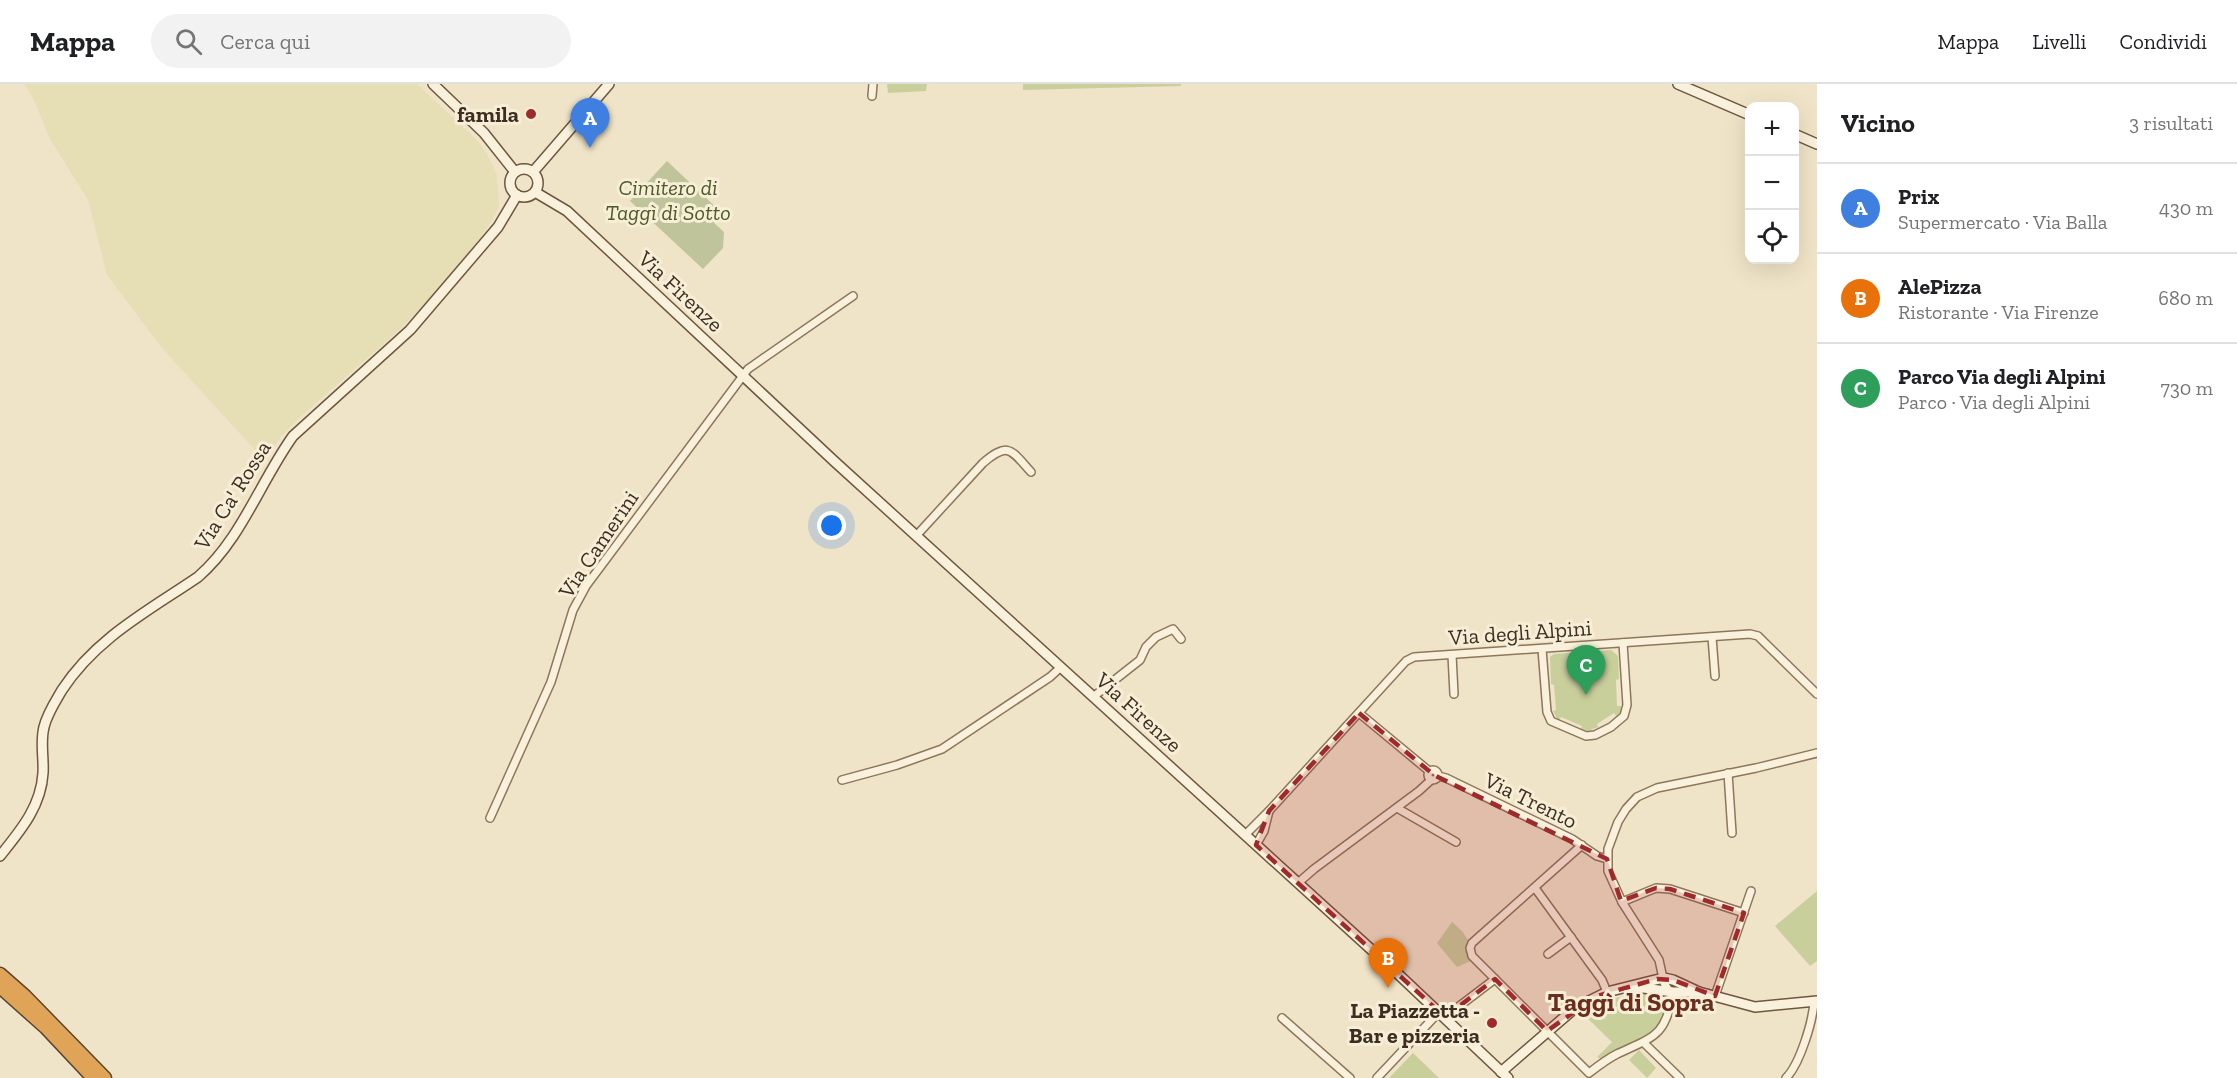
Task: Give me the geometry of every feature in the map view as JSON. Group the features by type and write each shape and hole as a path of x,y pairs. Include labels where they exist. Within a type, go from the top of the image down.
{"highway":[{"path":"0,974 25,996 105,1078"},
{"path":"0,987 46,1028 93,1078"}],"main road":[{"path":"432,84 484,133 515,172"},
{"path":"533,172 609,84"},
{"path":"1678,84 1745,113"},
{"path":"1799,136 1817,144"},
{"path":"524,169 533,172 538,184 535,192 528,196 517,195 510,184 515,172 524,169"},
{"name":"Via Firenze","path":"535,192 567,211 916,536 1298,883 1504,1075"},
{"name":"Via Ca' Rossa","path":"0,856 22,828 36,805 43,772 43,730 49,714 72,675 95,650 127,623 208,568 230,540 280,453 293,436 410,330 498,227 517,195"},
{"path":"1504,1075 1547,1031 1575,1008 1607,992 1632,986 1673,980 1699,992 1755,1007 1815,1001"},
{"path":"1632,986 1672,992 1699,992"}],"street":[{"path":"872,96 873,84"},
{"path":"743,376 753,365 853,296"},
{"name":"Via Camerini","path":"490,818 551,682 578,599 743,376"},
{"path":"916,536 995,453 1004,449 1011,451 1031,472"},
{"path":"1093,697 1140,660 1146,646 1156,637 1173,629 1181,639"},
{"name":"Via degli Alpini","path":"1245,835 1406,661 1414,657 1750,634 1758,636 1817,694"},
{"path":"1712,637 1715,676"},
{"path":"1542,649 1547,712 1551,721 1577,733 1590,736 1611,727 1624,716 1627,705 1623,643"},
{"path":"1452,655 1454,694"},
{"path":"842,780 897,765 942,749 1050,677 1061,667"},
{"path":"1359,713 1429,771 1428,777 1435,778"},
{"path":"1582,845 1471,945 1472,956 1589,1073 1616,1054 1644,1043 1659,1031 1666,1021 1672,992 1664,981 1659,960 1611,882 1607,859 1611,840 1626,809 1637,797 1677,782 1817,753"},
{"path":"1728,773 1732,832"},
{"path":"1298,883 1435,778"},
{"name":"Via Trento","path":"1435,778 1446,778 1582,845 1597,856 1607,859"},
{"path":"1397,808 1456,842"},
{"name":"Via degli Alpini","path":"1256,845 1264,831 1269,811"},
{"path":"1535,888 1602,980 1607,992"},
{"path":"1622,902 1649,890 1663,889 1743,913"},
{"path":"1715,996 1751,891"},
{"path":"1548,954 1571,937"},
{"path":"1377,1078 1442,1015 1496,979"},
{"path":"1644,988 1664,981"},
{"path":"1786,1078 1800,1055 1815,1001"},
{"path":"1282,1018 1350,1078"},
{"path":"1644,1043 1680,1078"}],"highlighted area":[{"path":"1359,713 1434,775 1607,859 1621,901 1656,888 1670,889 1744,913 1715,996 1673,980 1657,979 1597,996 1547,1031 1495,979 1445,1017 1256,845 1269,811"}],"shaded area":[{"path":"24,84 417,84 478,141 487,154 497,175 499,206 492,221 475,245 424,305 397,332 299,418 280,438 265,461 161,347 107,275 88,200 50,139 33,98"}],"green space":[{"path":"887,84 927,84 926,91 888,93"},
{"path":"1023,84 1181,84 1181,86 1023,90"},
{"name":"Cimitero di Taggì di Sotto","path":"667,161 722,213 714,223 724,232 723,248 703,269 630,201"},
{"path":"1611,650 1618,656 1617,706 1621,706 1621,712 1616,716 1614,713 1597,724 1598,727 1587,731 1581,729 1582,726 1561,717 1557,719 1553,711 1556,710 1554,685 1551,684 1550,657 1554,654"},
{"path":"1817,891 1817,961 1810,966 1775,926"},
{"path":"1452,922 1468,940 1465,950 1473,960 1457,967 1437,943"},
{"path":"1639,992 1657,994 1666,1000 1663,1019 1649,1036 1601,1059 1597,1057 1612,1042 1581,1012 1612,999"},
{"path":"1639,1050 1656,1068 1647,1078 1629,1060"},
{"path":"1413,1053 1439,1078 1389,1078"}],"place":[{"name":"famila","path":"531,114"},
{"name":"Prix","path":"590,148"},
{"name":"Parco Via degli Alpini","path":"1586,695"},
{"name":"AlePizza","path":"1388,988"},
{"name":"La Piazzetta - Bar e pizzeria","path":"1492,1023"}],"district":[{"name":"Taggì di Sopra","path":"1631,1002"}]}
